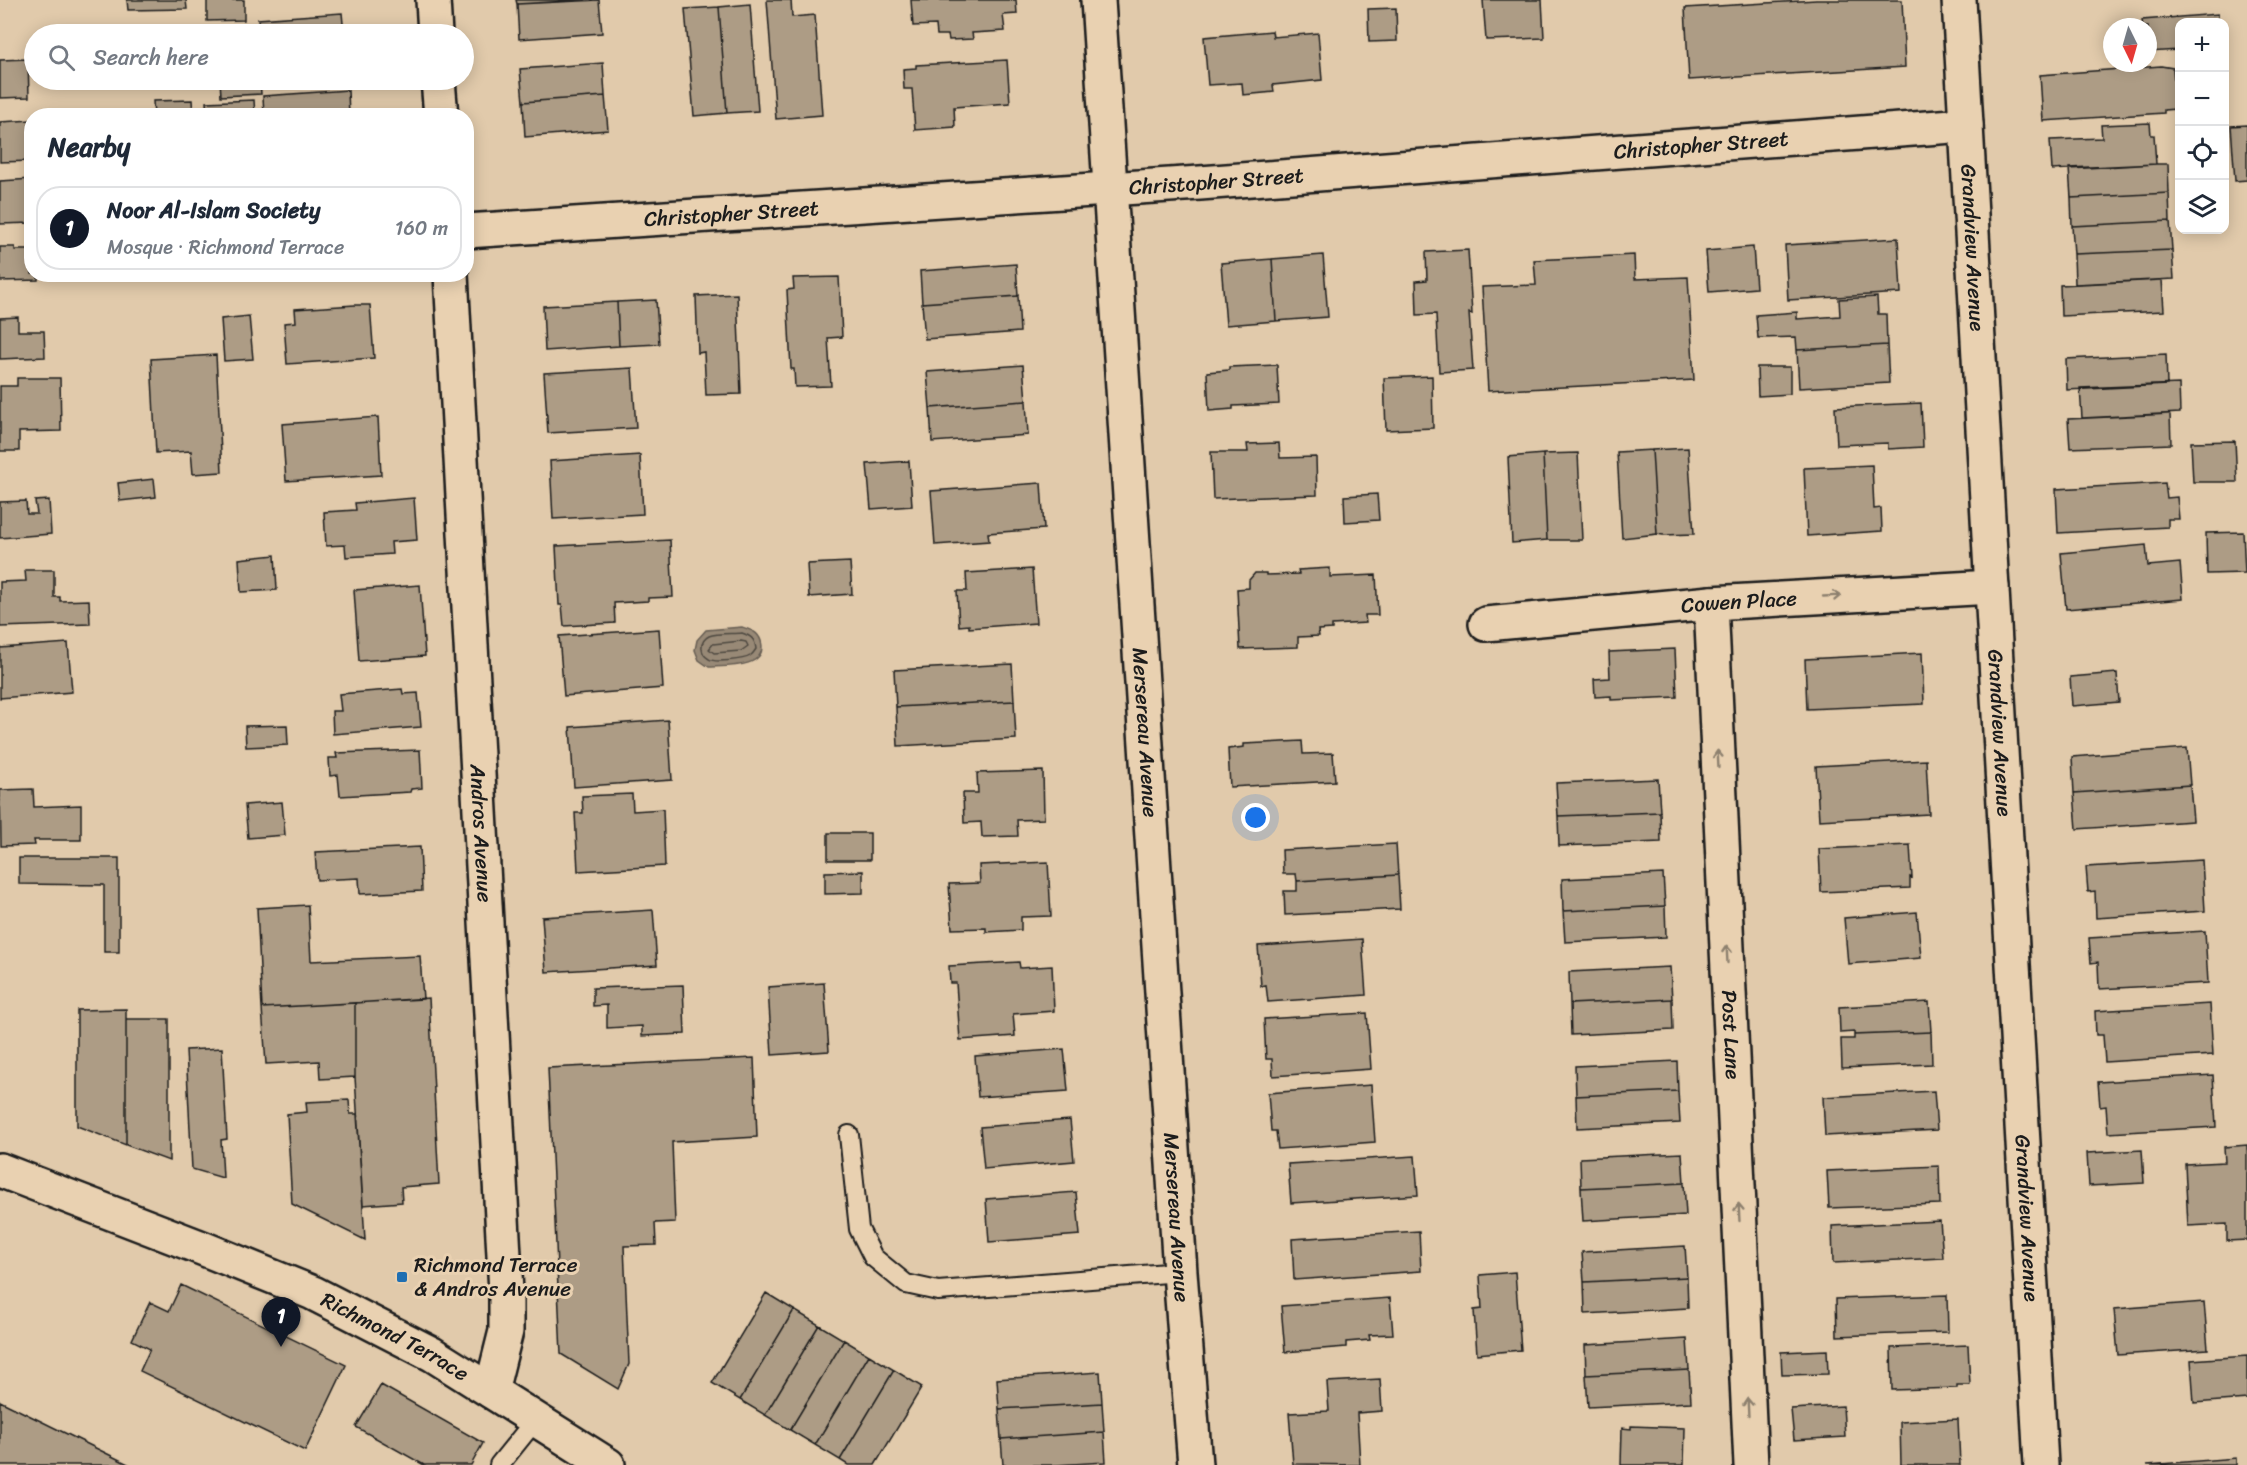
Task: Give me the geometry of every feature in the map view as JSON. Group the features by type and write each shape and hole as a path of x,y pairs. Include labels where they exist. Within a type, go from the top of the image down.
{"street":[{"path":"433,0 434,24"},
{"name":"Mersereau Avenue","path":"1098,0 1180,1272 1195,1465"},
{"name":"Grandview Avenue","path":"1959,0 2041,1465"},
{"path":"439,90 440,108"},
{"name":"Christopher Street","path":"474,230 1111,188 1966,125"},
{"name":"Andros Avenue","path":"451,282 506,1292 506,1331 491,1391"},
{"name":"Cowen Place","path":"1486,624 1711,603 1992,587"},
{"name":"Post Lane","path":"1711,603 1751,1465"},
{"name":"Richmond Terrace","path":"0,1170 313,1293 432,1354 609,1465"}],"lane":[{"path":"849,1134 859,1229 873,1257 906,1284 938,1291 1180,1272"},
{"path":"499,1465 536,1419"}],"water":[{"path":"742,627 754,632 760,638 762,650 758,657 744,664 709,667 699,660 695,650 697,640 706,630"}],"building":[{"path":"127,0 186,0 187,9 128,10"},
{"path":"207,0 244,0 244,20 207,21"},
{"path":"516,0 586,0 517,4"},
{"path":"599,0 602,33 519,39 517,4"},
{"path":"767,0 791,0 792,17 815,15 822,115 776,119"},
{"path":"911,0 1016,0 1017,14 1003,15 1005,31 972,33 973,39 949,40 948,35 937,35 936,25 913,26"},
{"path":"1483,0 1542,0 1544,38 1486,40"},
{"path":"1816,0 1902,0 1905,67 1689,80 1685,8"},
{"path":"750,4 758,111 727,113 719,7"},
{"path":"719,7 727,113 694,116 685,9"},
{"path":"1396,8 1397,41 1369,42 1368,9"},
{"path":"342,13 343,24 258,24 258,19"},
{"path":"2218,14 2218,18 2175,18 2175,50 2157,51 2157,19"},
{"path":"1272,31 1273,37 1318,33 1322,80 1273,85 1274,92 1243,95 1242,83 1208,85 1204,37"},
{"path":"24,59 24,90 29,90 29,97 0,98 0,60"},
{"path":"1007,60 1010,103 954,107 955,127 915,130 912,89 904,89 903,69 916,68 916,65"},
{"path":"603,63 605,96 523,102 520,69"},
{"path":"2157,66 2173,68 2175,109 2164,110 2164,113 2043,121 2040,75 2103,70 2157,72"},
{"path":"221,90 261,90 261,94 221,96"},
{"path":"348,90 349,108 264,108 263,96"},
{"path":"605,96 608,130 525,137 523,102"},
{"path":"192,100 192,108 153,108 153,101"},
{"path":"254,100 254,108 206,108 206,102"},
{"path":"24,120 24,161 0,162 0,122"},
{"path":"2150,123 2151,135 2154,135 2156,164 2052,170 2050,140 2102,138 2101,125"},
{"path":"2247,125 2247,180 2235,181 2231,126"},
{"path":"2168,164 2169,193 2071,198 2069,168"},
{"path":"24,180 24,223 0,224 0,181"},
{"path":"2169,193 2170,221 2072,226 2071,198"},
{"path":"2170,221 2172,250 2074,254 2072,226"},
{"path":"1898,238 1901,293 1788,300 1785,245"},
{"path":"0,247 15,247 15,250 24,250 24,280 0,281"},
{"path":"1753,247 1756,288 1709,292 1706,251"},
{"path":"1468,250 1473,370 1439,372 1436,314 1417,315 1416,281 1427,280 1426,252"},
{"path":"2172,250 2174,279 2075,284 2074,254"},
{"path":"1323,255 1328,317 1276,321 1272,259"},
{"path":"1634,255 1635,279 1688,277 1694,380 1488,391 1482,287 1536,285 1534,260"},
{"path":"1272,259 1276,321 1226,325 1221,263"},
{"path":"1016,264 1018,296 922,303 920,271"},
{"path":"839,277 842,337 828,338 831,386 795,387 794,369 791,369 787,290 794,289 793,278"},
{"path":"2162,280 2164,311 2061,316 2060,285"},
{"path":"737,294 741,394 706,395 704,352 698,353 696,296"},
{"path":"1018,296 1020,332 925,339 922,303"},
{"path":"1877,297 1878,314 1886,314 1887,345 1797,350 1796,337 1758,338 1756,315 1797,312 1797,319 1840,316 1839,299"},
{"path":"656,300 659,344 619,346 617,302"},
{"path":"617,302 619,346 545,351 543,306"},
{"path":"370,305 374,358 287,364 284,323 296,322 295,309"},
{"path":"249,316 253,359 224,361 221,319"},
{"path":"18,317 18,331 44,331 45,357 0,359 0,318"},
{"path":"1887,345 1889,383 1799,388 1797,350"},
{"path":"2166,354 2167,385 2067,390 2066,359"},
{"path":"216,355 222,472 193,474 191,451 156,453 151,359"},
{"path":"1023,365 1026,401 930,408 927,372"},
{"path":"1277,365 1279,404 1233,406 1233,409 1209,411 1207,372 1229,370 1229,367"},
{"path":"1757,367 1790,367 1790,394 1758,396"},
{"path":"632,368 636,428 548,433 544,373"},
{"path":"1432,376 1433,428 1386,430 1384,378"},
{"path":"17,378 60,378 61,431 19,432 19,451 0,451 0,386 17,386"},
{"path":"2179,384 2180,413 2082,418 2080,388"},
{"path":"1026,401 1028,435 932,442 930,408"},
{"path":"1921,403 1923,447 1888,449 1888,443 1837,445 1835,407"},
{"path":"2170,414 2171,444 2070,448 2068,419"},
{"path":"378,417 381,475 286,481 282,424"},
{"path":"2235,441 2237,482 2193,482 2191,442"},
{"path":"1279,443 1280,458 1316,457 1317,495 1213,499 1211,452 1248,452 1247,444"},
{"path":"1688,448 1694,534 1657,534 1652,450"},
{"path":"1652,450 1657,534 1622,538 1617,452"},
{"path":"1578,453 1582,540 1547,540 1543,454"},
{"path":"1543,454 1547,540 1512,543 1508,457"},
{"path":"640,455 643,514 553,519 550,461"},
{"path":"909,461 912,506 871,509 867,464"},
{"path":"1872,465 1874,509 1881,508 1882,531 1807,536 1804,468"},
{"path":"154,479 156,497 120,501 118,483"},
{"path":"1041,483 1044,529 988,533 989,541 935,545 931,491"},
{"path":"2165,483 2167,498 2177,497 2179,519 2168,519 2168,527 2058,533 2056,489"},
{"path":"1377,494 1379,520 1345,522 1344,496"},
{"path":"414,498 417,540 391,542 392,554 346,557 345,545 326,546 324,512 356,510 355,503"},
{"path":"49,500 51,534 0,538 0,502 26,501 27,514 37,514 35,501"},
{"path":"2243,532 2245,573 2207,574 2206,533"},
{"path":"670,540 673,597 614,603 615,623 564,626 562,605 559,605 556,546"},
{"path":"2146,545 2148,566 2180,563 2183,599 2066,609 2061,553"},
{"path":"275,555 277,590 241,592 239,559"},
{"path":"850,562 852,594 809,597 807,564"},
{"path":"1330,568 1330,577 1376,575 1378,615 1365,615 1366,623 1332,625 1332,629 1318,630 1319,636 1298,637 1298,647 1240,649 1237,589 1249,588 1249,580 1255,573 1299,574 1298,570"},
{"path":"1032,569 1036,623 969,628 969,625 959,626 957,591 967,591 966,573"},
{"path":"25,570 54,570 54,597 60,597 60,601 89,600 90,624 0,627 0,582 26,581"},
{"path":"420,585 425,656 359,661 354,590"},
{"path":"659,629 663,688 564,696 559,636"},
{"path":"68,643 72,692 0,698 0,648"},
{"path":"1675,649 1677,697 1611,700 1611,696 1595,697 1594,679 1610,678 1609,652"},
{"path":"1922,653 1924,704 1807,709 1805,659"},
{"path":"1012,664 1014,701 896,707 894,670"},
{"path":"2117,673 2119,702 2072,706 2070,677"},
{"path":"402,689 403,694 418,693 421,727 333,734 332,711 341,711 339,694"},
{"path":"1014,701 1016,739 898,746 896,707"},
{"path":"668,720 672,780 574,787 570,727"},
{"path":"287,725 288,745 246,747 245,726"},
{"path":"1302,741 1303,754 1333,753 1335,781 1230,787 1228,749 1244,747 1244,744"},
{"path":"2187,748 2190,785 2074,793 2072,757"},
{"path":"420,750 422,788 411,789 410,792 340,796 338,775 330,776 329,758 337,758 336,753"},
{"path":"1926,760 1929,814 1819,820 1816,766"},
{"path":"1043,771 1044,819 1017,820 1018,836 982,837 981,822 964,823 963,793 978,793 977,773"},
{"path":"1658,779 1660,812 1558,816 1556,783"},
{"path":"2190,785 2193,821 2077,829 2074,793"},
{"path":"33,789 34,807 81,805 81,840 34,840 35,845 1,846 0,790"},
{"path":"632,794 633,811 663,809 665,866 578,871 575,813 583,813 582,796"},
{"path":"282,802 285,835 248,838 245,805"},
{"path":"1660,812 1661,842 1559,846 1558,816"},
{"path":"828,833 870,833 870,860 828,860"},
{"path":"1396,844 1398,875 1297,881 1296,874 1283,874 1282,850"},
{"path":"1910,845 1912,878 1910,877 1910,888 1821,892 1819,849"},
{"path":"420,847 422,891 360,894 359,878 317,880 315,852"},
{"path":"19,858 119,858 119,952 104,952 104,885 19,884"},
{"path":"2202,860 2205,911 2096,918 2095,891 2088,892 2086,867"},
{"path":"1048,862 1051,916 1021,917 1021,930 986,932 986,928 952,929 949,884 980,883 979,865"},
{"path":"863,871 863,893 825,894 825,872"},
{"path":"1663,874 1665,906 1563,911 1562,879"},
{"path":"1398,875 1400,909 1285,915 1284,891 1297,891 1297,881"},
{"path":"308,905 311,961 420,956 423,999 262,1008 257,908"},
{"path":"1665,906 1666,937 1565,942 1563,911"},
{"path":"653,910 657,965 546,972 542,917"},
{"path":"1917,912 1921,958 1848,964 1844,918"},
{"path":"2205,931 2208,983 2099,989 2098,962 2091,963 2089,938"},
{"path":"1362,939 1366,995 1268,1002 1266,985 1261,986 1258,946"},
{"path":"1019,962 1020,968 1052,966 1054,1011 1013,1014 1015,1036 960,1040 956,983 950,983 949,966"},
{"path":"1670,967 1672,999 1570,1004 1569,972"},
{"path":"824,983 829,1051 772,1055 768,987"},
{"path":"683,985 685,1034 642,1036 642,1026 607,1028 607,1005 593,1006 593,988"},
{"path":"429,998 439,1184 401,1187 402,1202 363,1205 355,1077 355,1003"},
{"path":"1672,999 1673,1030 1571,1035 1570,1004"},
{"path":"1929,1002 1931,1032 1854,1035 1854,1032 1840,1033 1839,1007"},
{"path":"355,1003 355,1077 320,1079 319,1061 266,1064 262,1008"},
{"path":"2210,1004 2213,1055 2105,1062 2103,1035 2096,1035 2095,1011"},
{"path":"126,1009 126,1145 77,1126 77,1010"},
{"path":"1367,1013 1371,1069 1273,1076 1272,1059 1266,1059 1264,1019"},
{"path":"126,1019 169,1019 169,1161 126,1145"},
{"path":"1931,1032 1932,1064 1842,1068 1841,1039 1854,1039 1854,1035"},
{"path":"222,1048 227,1139 221,1140 223,1178 192,1169 186,1050"},
{"path":"1064,1049 1068,1091 978,1097 975,1056"},
{"path":"754,1058 757,1137 672,1142 675,1222 655,1223 656,1245 624,1246 629,1364 618,1389 561,1354 548,1068"},
{"path":"1677,1061 1678,1091 1576,1096 1575,1066"},
{"path":"2213,1075 2216,1127 2108,1133 2106,1106 2100,1107 2098,1082"},
{"path":"1371,1085 1375,1142 1278,1149 1276,1131 1271,1131 1268,1093"},
{"path":"1678,1091 1680,1123 1577,1128 1576,1096"},
{"path":"1934,1091 1937,1130 1825,1136 1823,1097"},
{"path":"349,1100 350,1114 357,1114 365,1240 292,1204 287,1114 307,1112 306,1102"},
{"path":"1070,1120 1074,1161 984,1169 980,1127"},
{"path":"2247,1145 2247,1240 2227,1241 2227,1224 2188,1226 2185,1164 2225,1162 2224,1147"},
{"path":"2142,1150 2144,1183 2089,1186 2087,1153"},
{"path":"1682,1153 1684,1183 1581,1188 1580,1158"},
{"path":"1415,1156 1418,1195 1291,1203 1288,1164"},
{"path":"1939,1166 1940,1204 1829,1208 1827,1171"},
{"path":"1684,1183 1686,1215 1583,1221 1581,1188"},
{"path":"1076,1192 1080,1235 989,1242 986,1199"},
{"path":"1940,1221 1943,1258 1833,1263 1832,1226"},
{"path":"1419,1231 1421,1271 1294,1280 1292,1239"},
{"path":"1685,1246 1687,1277 1584,1282 1582,1252"},
{"path":"1515,1272 1521,1350 1477,1354 1474,1310 1482,1309 1480,1275"},
{"path":"1687,1277 1688,1308 1585,1314 1584,1282"},
{"path":"181,1285 346,1365 305,1451 140,1371 150,1349 132,1340 150,1302 169,1311"},
{"path":"766,1293 794,1310 740,1400 712,1383"},
{"path":"1947,1295 1948,1332 1837,1336 1836,1299"},
{"path":"1390,1298 1393,1334 1369,1335 1370,1340 1346,1342 1346,1347 1285,1352 1281,1306"},
{"path":"2204,1302 2208,1349 2118,1355 2114,1309"},
{"path":"794,1310 819,1325 765,1415 740,1400"},
{"path":"819,1325 844,1340 790,1430 765,1415"},
{"path":"1687,1339 1689,1370 1586,1375 1585,1345"},
{"path":"844,1340 869,1355 815,1445 790,1430"},
{"path":"1968,1345 1970,1385 1957,1385 1957,1388 1892,1390 1891,1348"},
{"path":"1827,1350 1828,1374 1782,1375 1781,1352"},
{"path":"869,1355 894,1370 840,1460 815,1445"},
{"path":"2247,1356 2247,1399 2194,1403 2191,1360"},
{"path":"894,1370 922,1387 875,1465 848,1465 840,1460"},
{"path":"1689,1370 1691,1402 1588,1407 1586,1375"},
{"path":"1100,1372 1102,1403 999,1409 997,1379"},
{"path":"1380,1379 1382,1411 1357,1413 1360,1465 1293,1464 1289,1413 1329,1411 1327,1382"},
{"path":"381,1385 483,1443 471,1465 424,1465 356,1427"},
{"path":"0,1401 130,1465 0,1465"},
{"path":"1102,1403 1104,1432 1001,1439 999,1409"},
{"path":"1843,1406 1845,1437 1794,1440 1791,1409"},
{"path":"1958,1419 1960,1465 1901,1465 1900,1422"},
{"path":"1631,1426 1685,1428 1684,1465 1621,1465 1622,1428 1631,1429"},
{"path":"1104,1432 1106,1462 1003,1465 1001,1439"},
{"path":"2236,1458 2236,1465 2147,1465"}],"place":[{"name":"Richmond Terrace & Andros Avenue","path":"402,1277"},
{"name":"Noor Al-Islam Society","path":"281,1347"}]}
